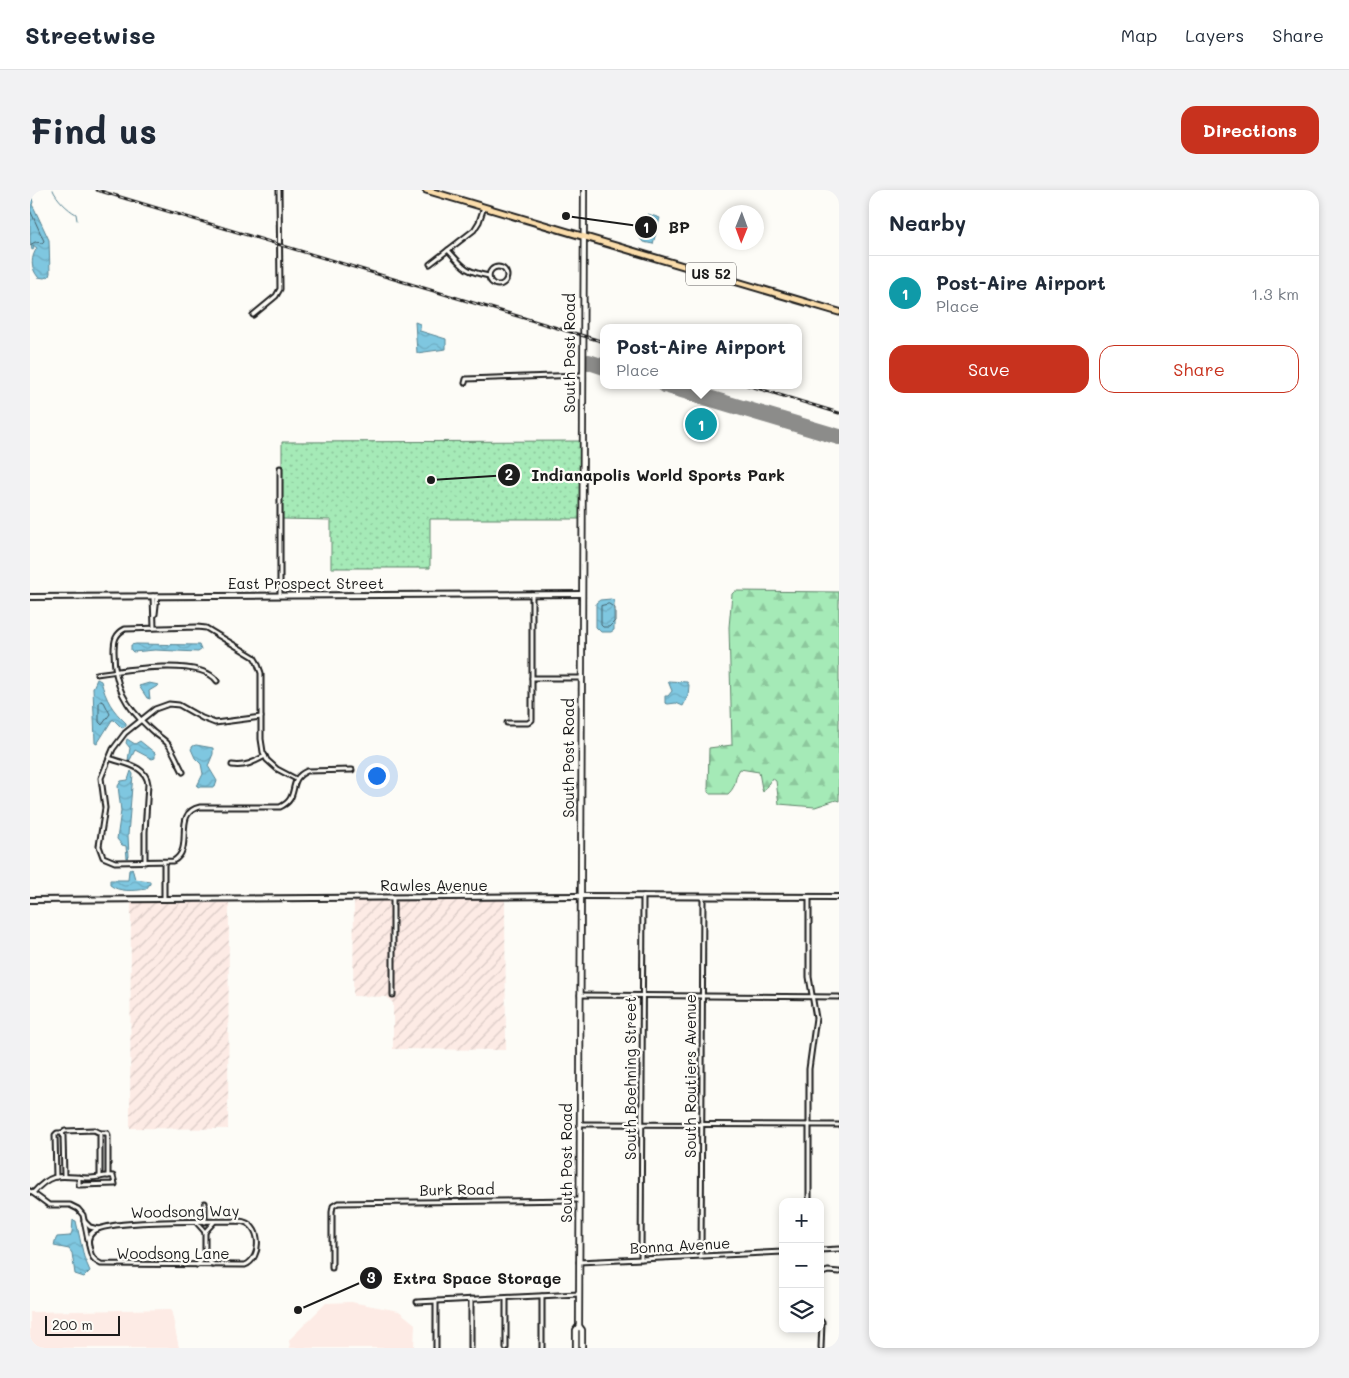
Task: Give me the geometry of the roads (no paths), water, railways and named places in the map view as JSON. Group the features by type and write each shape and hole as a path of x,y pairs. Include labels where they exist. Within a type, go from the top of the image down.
{"main road":[{"name":"US 52","path":"426,190 839,312"},
{"name":"South Post Road","path":"578,1347 576,1330 579,1326 584,190"}],"street":[{"path":"253,315 276,296 280,289 279,190"},
{"path":"430,264 474,230 484,207"},
{"path":"448,250 466,269 473,273 489,276"},
{"path":"499,268 504,270 507,276 504,282 497,285 492,282 489,276 492,270 499,268"},
{"path":"466,381 583,375"},
{"path":"280,468 280,595"},
{"path":"507,723 530,722 532,720 532,594"},
{"name":"East Prospect Street","path":"30,596 582,594"},
{"path":"154,627 155,596"},
{"path":"183,772 168,745 141,720 123,697 117,683 114,643 116,636 121,631 130,628 154,627 206,628 254,657 261,673 261,740 265,756 277,769 296,778"},
{"path":"97,674 151,667 196,669 209,673 217,681"},
{"path":"532,678 581,678"},
{"path":"261,717 215,723 179,705 161,705 119,739 101,779 105,808 99,846 103,857 113,862 164,862 175,860 184,848 184,820 191,810 200,807 282,806 292,798 296,778 307,770 352,770"},
{"path":"232,765 246,765 265,756"},
{"path":"109,758 138,768 147,778 145,862"},
{"path":"164,862 164,899"},
{"name":"Rawles Avenue","path":"30,900 580,896 839,897"},
{"name":"South Boehning Street","path":"642,1259 643,896"},
{"path":"393,897 393,995"},
{"name":"South Routiers Avenue","path":"701,1256 703,897"},
{"path":"809,897 809,974 816,1019 809,1064 809,1198"},
{"path":"580,995 839,997"},
{"path":"579,1124 839,1125"},
{"path":"56,1177 56,1135 65,1131 94,1130 100,1133 107,1133 108,1135 108,1176"},
{"path":"62,1133 64,1176"},
{"path":"100,1133 100,1177"},
{"path":"79,1177 79,1185 115,1184 113,1176 64,1176 47,1179 32,1192 48,1204 76,1207 90,1227 99,1229"},
{"name":"Burk Road","path":"332,1268 332,1212 335,1204 342,1202 579,1200"},
{"path":"205,1203 205,1222"},
{"name":"Woodsong Lane","path":"83,1219 92,1258 101,1264 196,1266 249,1264 256,1256 256,1243"},
{"path":"196,1222 205,1232"},
{"path":"214,1222 205,1232 205,1256 214,1266"},
{"name":"Woodsong Way","path":"99,1229 132,1223 248,1222 255,1229 256,1243"},
{"path":"88,1243 90,1235 99,1229"},
{"path":"824,1250 839,1249"},
{"name":"Bonna Avenue","path":"579,1262 779,1252"},
{"path":"196,1266 205,1256"},
{"path":"824,1272 839,1272"},
{"path":"417,1302 579,1294"},
{"path":"542,1296 542,1348"},
{"path":"506,1298 506,1348"},
{"path":"471,1299 471,1348"},
{"path":"436,1301 436,1348"},
{"path":"821,1347 822,1333"}],"water":[{"path":"30,193 32,205 49,240 50,273 49,276 44,278 38,277 33,266 33,258 37,248 33,245 34,249 32,250 30,240"},
{"path":"648,214 660,218 653,244 643,242 640,238 641,229"},
{"path":"415,322 420,324 420,331 446,339 446,349 417,353"},
{"path":"611,599 614,601 614,630 611,632 601,632 596,627 596,603 600,600"},
{"path":"131,645 199,645 201,650 198,652 155,650 133,652"},
{"path":"97,679 101,681 110,704 126,723 126,726 122,728 112,720 97,744 95,743 93,688"},
{"path":"668,681 687,682 689,685 688,696 683,706 676,703 665,703 665,696 668,696 672,691"},
{"path":"149,683 159,685 149,691 150,699 147,698 139,686"},
{"path":"127,739 135,744 140,741 155,753 155,758 152,759 135,750 130,760 128,760 130,748 126,743"},
{"path":"196,745 213,748 213,754 208,766 217,781 215,787 197,786 203,774 201,764 195,758 191,749"},
{"path":"131,771 133,774 128,835 129,856 127,858 126,846 122,845 117,839 121,811 118,786 121,781 128,780"},
{"path":"132,868 135,879 150,881 146,889 122,890 110,885 110,880 128,880 129,870"},
{"path":"73,1220 76,1221 84,1257 90,1271 84,1277 75,1274 72,1253 69,1249 54,1246 57,1237 70,1236"}],"waterway":[{"path":"53,190 63,204 76,214 77,220"}],"railway":[{"path":"97,190 600,341"},
{"path":"760,389 839,413"}],"place":[{"name":"BP","path":"566,216"},
{"name":"Post-Aire Airport","path":"701,424"},
{"name":"Indianapolis World Sports Park","path":"431,480"},
{"name":"Extra Space Storage","path":"298,1310"}]}
